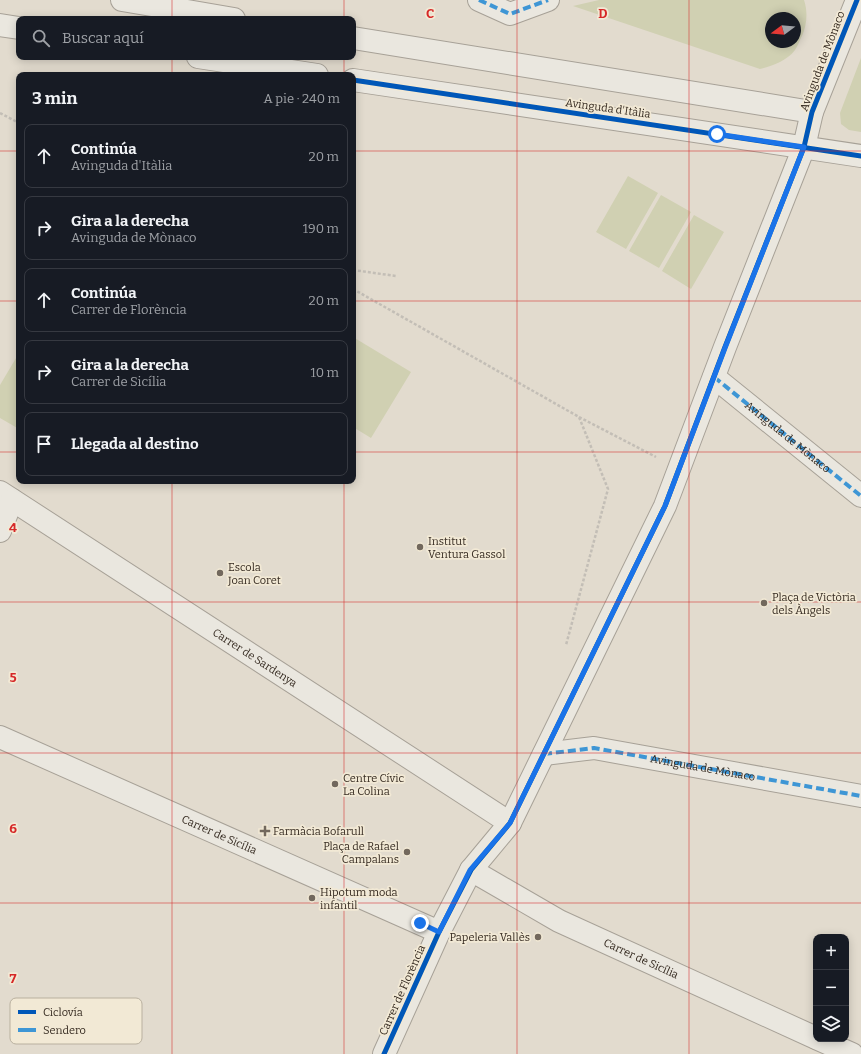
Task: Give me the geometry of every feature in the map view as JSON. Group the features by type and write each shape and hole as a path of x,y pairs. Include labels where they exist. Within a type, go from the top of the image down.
{"street":[{"path":"122,0 202,7 226,16"},
{"path":"480,0 510,14 548,0"},
{"name":"Avinguda de Mònaco","path":"470,870 510,823 665,506 804,147 812,112 857,0"},
{"path":"0,25 16,28"},
{"path":"356,38 812,112"},
{"path":"218,60 297,72"},
{"name":"Avinguda d'Itàlia","path":"356,80 861,156"},
{"name":"Avinguda de Mònaco","path":"714,378 861,496"},
{"path":"0,531 6,496"},
{"name":"Carrer de Sardenya","path":"6,496 510,823"},
{"name":"Carrer de Sicília","path":"0,737 439,932"},
{"name":"Avinguda de Mònaco","path":"544,754 594,748 861,796"},
{"name":"Carrer de Sicília","path":"470,870 559,921 813,1036"},
{"name":"Carrer de Florència","path":"384,1054 439,932 470,870"},
{"name":"Carrer de Sicília","path":"826,1042 852,1054"},
{"path":"857,1054 861,1045"}],"path":[{"path":"0,113 16,121"},
{"path":"356,270 396,276"},
{"path":"356,291 579,416 679,469"},
{"path":"566,645 608,489 579,416"}],"green space":[{"path":"599,0 804,0 806,18 805,27 801,38 801,12 765,12 765,48 796,48 788,57 760,69 573,6"},
{"path":"861,58 861,132 849,130 841,124 840,113"},
{"path":"628,176 658,193 626,249 596,232"},
{"path":"661,195 691,212 659,268 629,251"},
{"path":"694,215 724,232 691,289 662,271"},
{"path":"356,339 411,372 371,438 356,429"},
{"path":"16,358 16,427 0,418 0,385"}],"marked path":[{"path":"479,0 510,14 548,0"},
{"path":"714,377 861,496"},
{"path":"544,754 594,748 861,796"}],"cycle path":[{"path":"384,1054 439,932 471,870 510,823 665,506 725,347 804,147 812,112 857,0"},
{"path":"356,80 861,156"}],"place":[{"name":"Institut Ventura Gassol","path":"420,547"},
{"name":"Escola Joan Coret","path":"220,573"},
{"name":"Plaça de Victòria dels Àngels","path":"764,603"},
{"name":"Centre Cívic La Colina","path":"335,784"},
{"name":"Farmàcia Bofarull","path":"265,831"},
{"name":"Plaça de Rafael Campalans","path":"407,852"},
{"name":"Hipotum moda infantil","path":"312,898"},
{"name":"Papeleria Vallès","path":"538,937"}],"route":[{"path":"420,923 439,932 470,870 510,823 665,506 804,147 717,134"}]}
